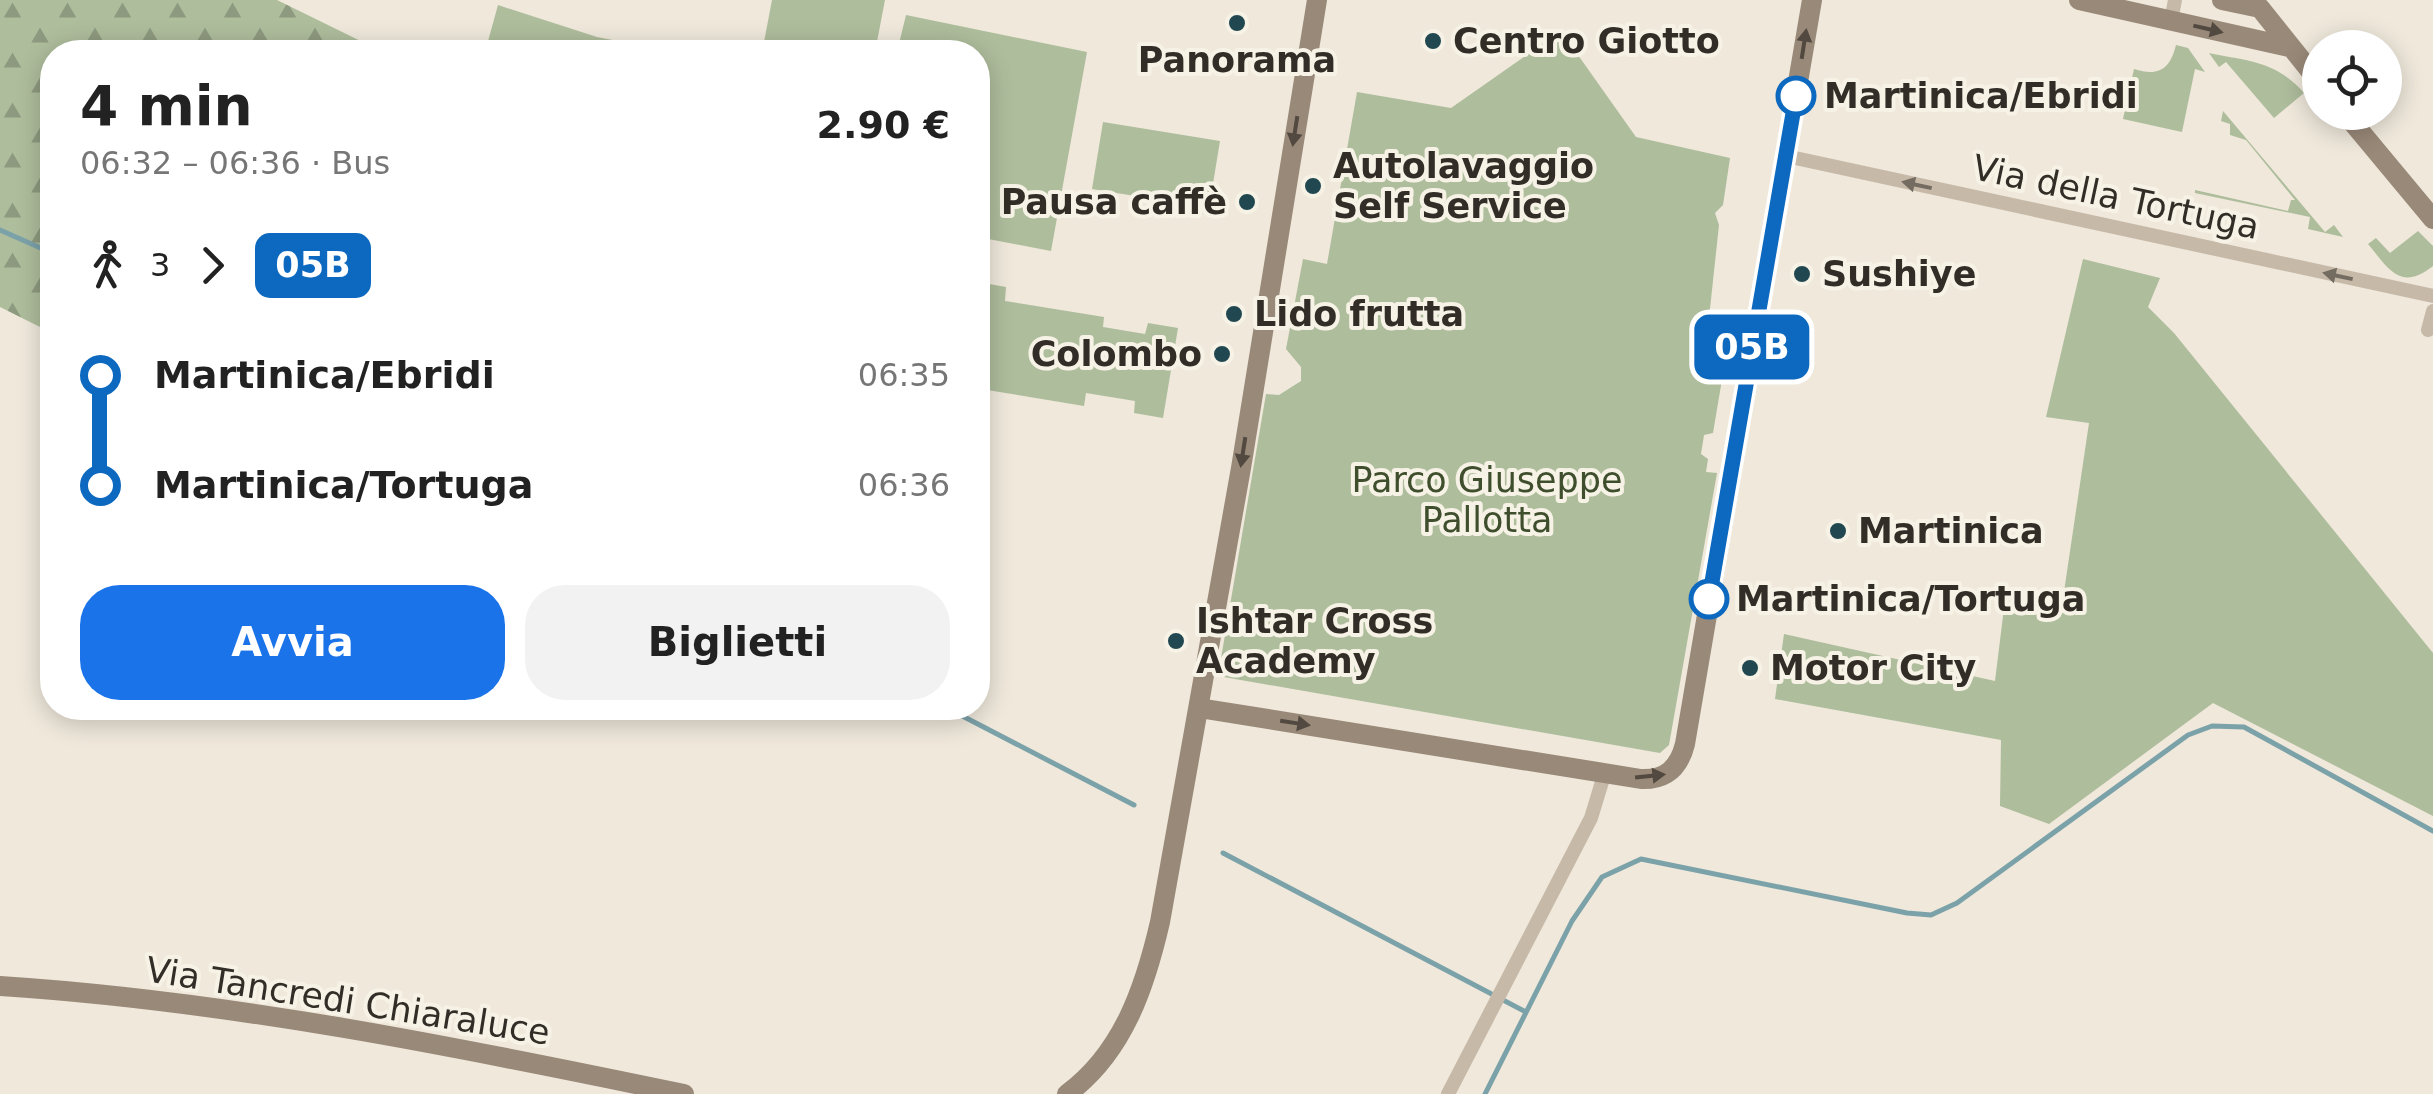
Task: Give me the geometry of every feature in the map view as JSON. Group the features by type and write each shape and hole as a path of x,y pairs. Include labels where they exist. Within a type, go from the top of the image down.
{"street":[{"path":"1066,1094 1106,1055 1127,1021 1145,980 1160,922 1317,0"},
{"path":"1199,708 1641,779 1658,778 1673,770 1682,756 1812,0"},
{"path":"2078,0 2173,10 2290,47"},
{"path":"2222,0 2256,4 2302,62"},
{"path":"2359,130 2433,218"},
{"name":"Via della Tortuga","path":"1786,156 2433,296"},
{"path":"2428,330 2433,311"},
{"path":"1448,1094 1594,811 1605,772"},
{"name":"Via Tancredi Chiaraluce","path":"0,986 112,996 329,1026 684,1094"}],"green space":[{"path":"0,0 277,0 359,40 40,40 40,327 0,307"},
{"path":"772,0 885,0 877,40 764,40"},
{"path":"498,5 613,40 488,40"},
{"path":"906,15 1087,52 1051,251 990,239 990,40 900,40"},
{"name":"Parco Giuseppe Pallotta","path":"1561,31 1636,137 1730,158 1723,205 1715,213 1719,225 1708,327 1730,332 1713,433 1704,435 1701,454 1708,459 1706,472 1717,473 1669,745 1660,753 1218,676 1266,394 1279,395 1301,381 1301,367 1286,349 1303,259 1327,264 1357,92 1451,108"},
{"path":"2176,45 2188,48 2205,72 2195,69 2182,132 2123,119 2134,69 2162,69"},
{"path":"2209,53 2271,68 2293,82 2302,95 2274,118 2226,62 2219,67"},
{"path":"2223,111 2325,232 2334,225 2343,237 2308,229 2310,217 2195,193 2288,211 2291,200 2295,200 2246,140 2230,135 2230,124 2221,121"},
{"path":"1103,122 1220,141 1209,208 1092,189"},
{"path":"2418,231 2433,246 2433,266 2412,277 2396,274 2368,244 2376,238 2390,253"},
{"path":"2083,259 2160,278 2148,307 2174,333 2433,653 2433,816 2213,703 2049,824 2000,806 2001,740 1775,699 1784,634 1995,681 2004,608 2061,612 2089,423 2046,417"},
{"path":"990,284 1006,287 1005,301 1104,317 1103,327 1145,334 1148,323 1178,328 1163,418 1134,413 1135,401 1086,393 1084,406 990,390"}],"waterway":[{"path":"0,230 40,248"},
{"path":"970,720 1134,805"},
{"path":"1485,1094 1572,921 1602,877 1641,859 1931,915 1957,903 2188,735 2212,726 2244,727 2433,831"},
{"path":"1223,853 1526,1012"}],"bus line":[{"name":"05B","path":"1709,599 1796,96"}],"place":[{"name":"Panorama","path":"1237,23"},
{"name":"Centro Giotto","path":"1433,41"},
{"name":"Martinica/Ebridi","path":"1796,96"},
{"name":"Autolavaggio Self Service","path":"1313,186"},
{"name":"Pausa caffè","path":"1247,202"},
{"name":"Sushiye","path":"1802,274"},
{"name":"Lido frutta","path":"1234,314"},
{"name":"Colombo","path":"1222,354"},
{"name":"Martinica","path":"1838,531"},
{"name":"Martinica/Tortuga","path":"1709,599"},
{"name":"Ishtar Cross Academy","path":"1176,641"},
{"name":"Motor City","path":"1750,668"}]}
